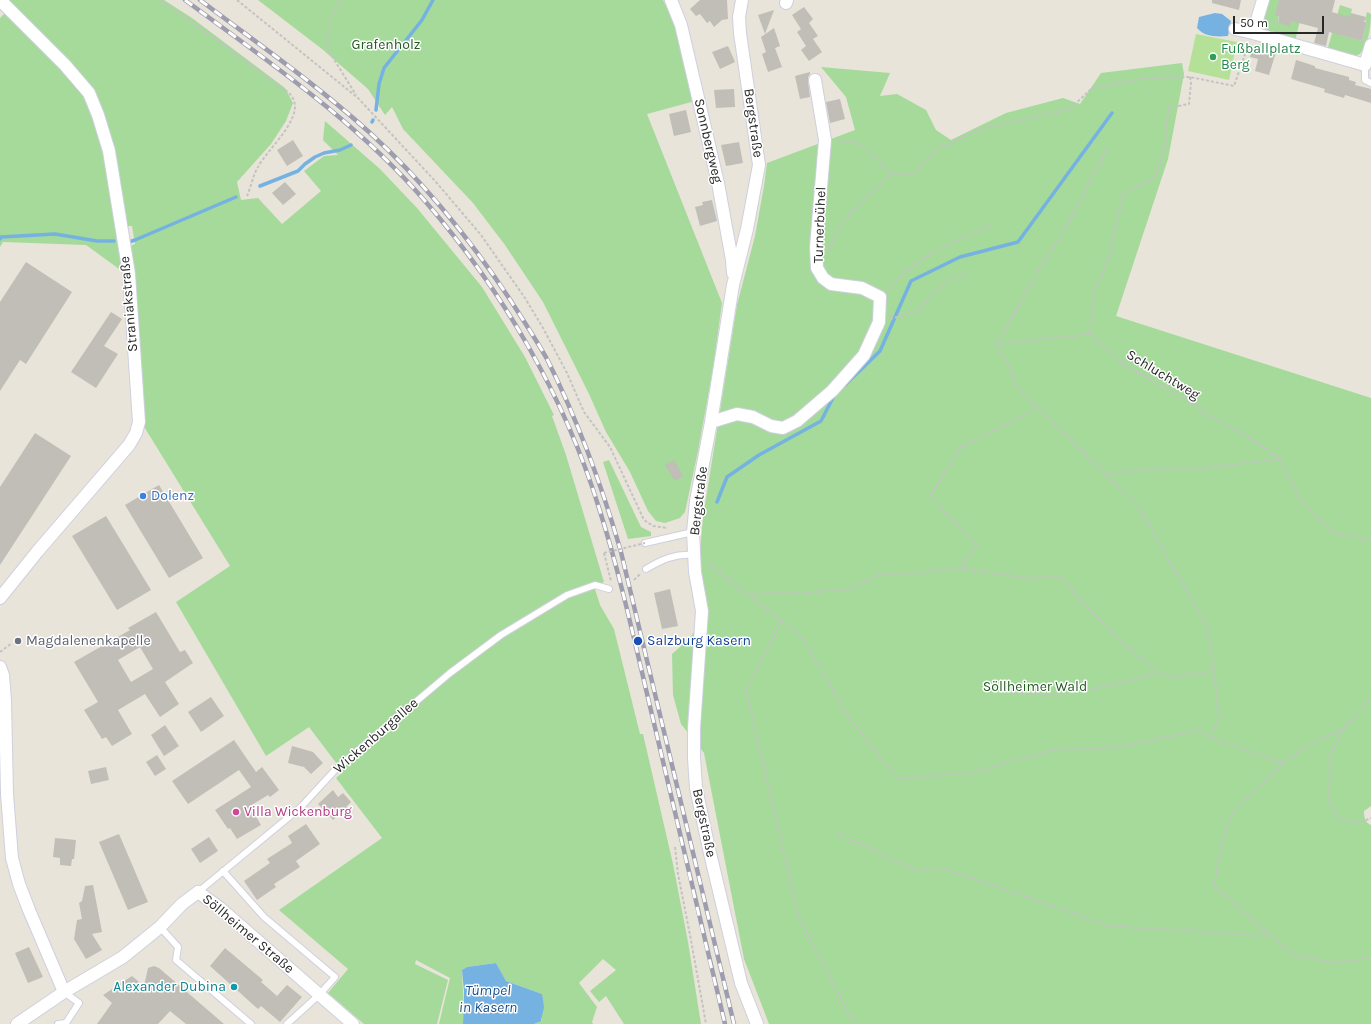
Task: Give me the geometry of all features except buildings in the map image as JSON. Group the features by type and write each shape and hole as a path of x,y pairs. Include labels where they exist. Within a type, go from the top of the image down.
{"street":[{"name":"Straniakstraße","path":"0,0 65,65 89,93 98,115 109,151 129,274 139,422 136,433 129,444 0,598"},
{"name":"Sonnbergweg","path":"671,0 681,25 718,183 732,260 733,285"},
{"name":"Bergstraße","path":"742,0 739,17 740,33 759,165 747,229 733,285 711,422 696,501 693,532 694,555 695,572 702,612 694,728 694,758 696,788 709,849 741,982 757,1024"},
{"path":"1253,33 1263,0"},
{"path":"1235,29 1365,65 1371,45"},
{"name":"Turnerbühel","path":"815,80 825,140 816,247 817,268 823,278 831,284 862,288 880,298"},
{"path":"711,422 737,414 753,417 770,426 783,428 797,421 832,390 864,355 879,322 880,298"},
{"path":"0,667 3,675 5,701 7,794 12,858 19,884 64,992"},
{"name":"Söllheimer Straße","path":"17,1024 64,992 123,957 160,927 182,904 198,892 220,908 353,1024"}],"lane":[{"path":"1365,65 1365,80 1371,83"},
{"path":"645,543 693,532"},
{"path":"646,569 671,556 686,554 694,555"},
{"name":"Wickenburgallee","path":"198,892 300,808 336,769 450,673 501,635 567,595 594,584 610,587"},
{"path":"224,871 264,917 334,977 319,995 287,1024"},
{"path":"160,927 178,947 176,960 251,1024"},
{"path":"58,1024 66,1023 78,1003 64,992"}],"path":[{"path":"160,0 289,93 294,101 294,108 291,118 286,128 258,167 247,196"},
{"path":"237,0 358,98 459,208 503,265 543,328 567,373 584,412 610,447 644,520 653,526 667,528"},
{"path":"341,0 331,18 327,48 358,98"},
{"path":"825,140 862,144 891,174 914,175 935,150 988,127 1070,109 1092,88 1146,78 1190,77 1234,86 1253,33"},
{"path":"997,344 1090,334 1094,292 1108,260 1123,194 1156,177 1166,141 1168,108 1189,104 1191,83 1190,77"},
{"path":"997,344 1038,271 1067,226 1108,147"},
{"path":"817,268 834,243 843,222 891,174"},
{"path":"880,298 900,277 925,257 953,241 992,225"},
{"path":"879,322 918,311 932,295 949,280 967,274"},
{"name":"Schluchtweg","path":"1090,334 1123,364 1253,440 1280,459"},
{"path":"997,344 1020,390 1138,506 1208,628 1220,719 1209,737"},
{"path":"960,568 976,545 930,496 961,446 1038,408"},
{"path":"1106,475 1131,470 1204,468 1280,459 1300,500 1333,532 1371,541"},
{"path":"610,587 604,553 645,543"},
{"path":"694,555 712,567 802,637 849,718 898,779 971,773 1053,750 1120,747 1201,730 1209,737 1283,763"},
{"path":"746,594 847,590 879,575 917,573 960,568 1026,578 1060,576 1078,597 1122,642 1159,673 1174,677 1213,671"},
{"path":"782,621 746,690 799,917 854,1024"},
{"path":"0,652 12,643"},
{"path":"982,682 1008,692 1053,695 1108,686 1159,673"},
{"path":"1371,699 1344,728 1330,756 1328,797 1337,818 1359,823 1371,818"},
{"path":"1344,728 1302,749 1283,763 1232,813 1222,840 1214,886 1295,956 1337,963 1371,958"},
{"path":"838,833 919,872 942,868 1110,926 1272,936"},
{"path":"675,847 678,874 692,940 706,1024"}],"green space":[{"path":"5,0 164,0 192,18 285,88 293,103 286,121 271,144 237,182 241,200 258,198 282,224 321,191 304,171 324,156 338,155 323,140 325,121 380,169 417,208 482,287 525,357 554,415 552,416 566,455 604,582 594,586 600,605 614,629 640,734 643,734 673,864 688,942 701,1024 624,1024 606,996 599,1002 590,991 616,970 603,959 579,983 597,1007 592,1022 593,1024 534,1024 542,1020 542,994 506,981 496,963 467,967 462,970 463,1024 439,1024 450,978 416,960 415,964 448,980 437,1024 364,1024 328,993 348,969 279,910 382,838 336,778 343,772 309,727 266,756 176,602 230,566 143,425 128,247 135,244 132,226 116,226 126,274 86,245 3,242 0,247 0,18 12,6"},
{"name":"Grafenholz","path":"258,0 663,0 675,24 695,101 647,114 722,303 713,369 698,451 685,512 680,518 665,523 656,521 648,511 630,472 606,432 589,394 543,302 505,245 473,203 403,129 392,107 385,115 368,89 322,49"},
{"path":"1268,0 1280,0 1278,23 1290,25 1296,0 1305,0 1295,41 1266,31 1264,19"},
{"path":"1340,5 1352,9 1350,17 1341,35 1362,41 1367,22 1365,21 1367,12 1371,14 1368,40 1362,52 1357,56 1343,56 1327,51"},
{"name":"Fußballplatz Berg","path":"1196,34 1237,42 1229,80 1188,71"},
{"name":"Söllheimer Wald","path":"1182,63 1184,74 1168,159 1116,316 1371,398 1371,806 1364,811 1364,815 1367,823 1371,825 1371,1024 769,1024 744,959 704,753 681,724 673,695 672,654 690,638 707,612 699,564 703,517 737,305 755,236 767,163 855,130 846,97 821,67 890,73 880,96 897,94 926,110 936,130 951,140 1006,113 1063,98 1080,104 1101,73"},
{"path":"609,460 641,527 651,532 651,536 628,539 603,462"}],"water":[{"path":"1215,13 1222,14 1231,21 1228,36 1207,35 1197,28 1199,17"},
{"name":"Tümpel in Kasern","path":"496,963 506,981 542,994 544,1007 541,1021 534,1024 463,1024 464,991 462,970 467,967"}],"waterway":[{"path":"376,110 379,84 384,68 422,20 433,0"},
{"path":"845,385 880,351 911,281 960,257 1018,242 1112,113"},
{"path":"260,186 298,171 315,157 324,153 340,150 351,145"},
{"path":"129,242 236,197"},
{"path":"0,239 1,237 55,234 97,241 114,241"},
{"path":"717,502 727,477 759,455 821,421 834,396"}],"railway":[{"path":"185,0 311,94 341,119 398,172 425,201 480,271 505,307 549,385 585,466 614,560 725,1024"},
{"path":"200,0 286,64 349,114 409,171 463,233 511,301 547,359 579,430 606,503 621,552 734,1024"}],"place":[{"name":"Fußballplatz Berg","path":"1213,57"},
{"name":"Dolenz","path":"143,496"},
{"name":"Magdalenenkapelle","path":"18,641"},
{"name":"Salzburg Kasern","path":"638,641"},
{"name":"Villa Wickenburg","path":"236,812"},
{"name":"Alexander Dubina","path":"234,987"}]}
